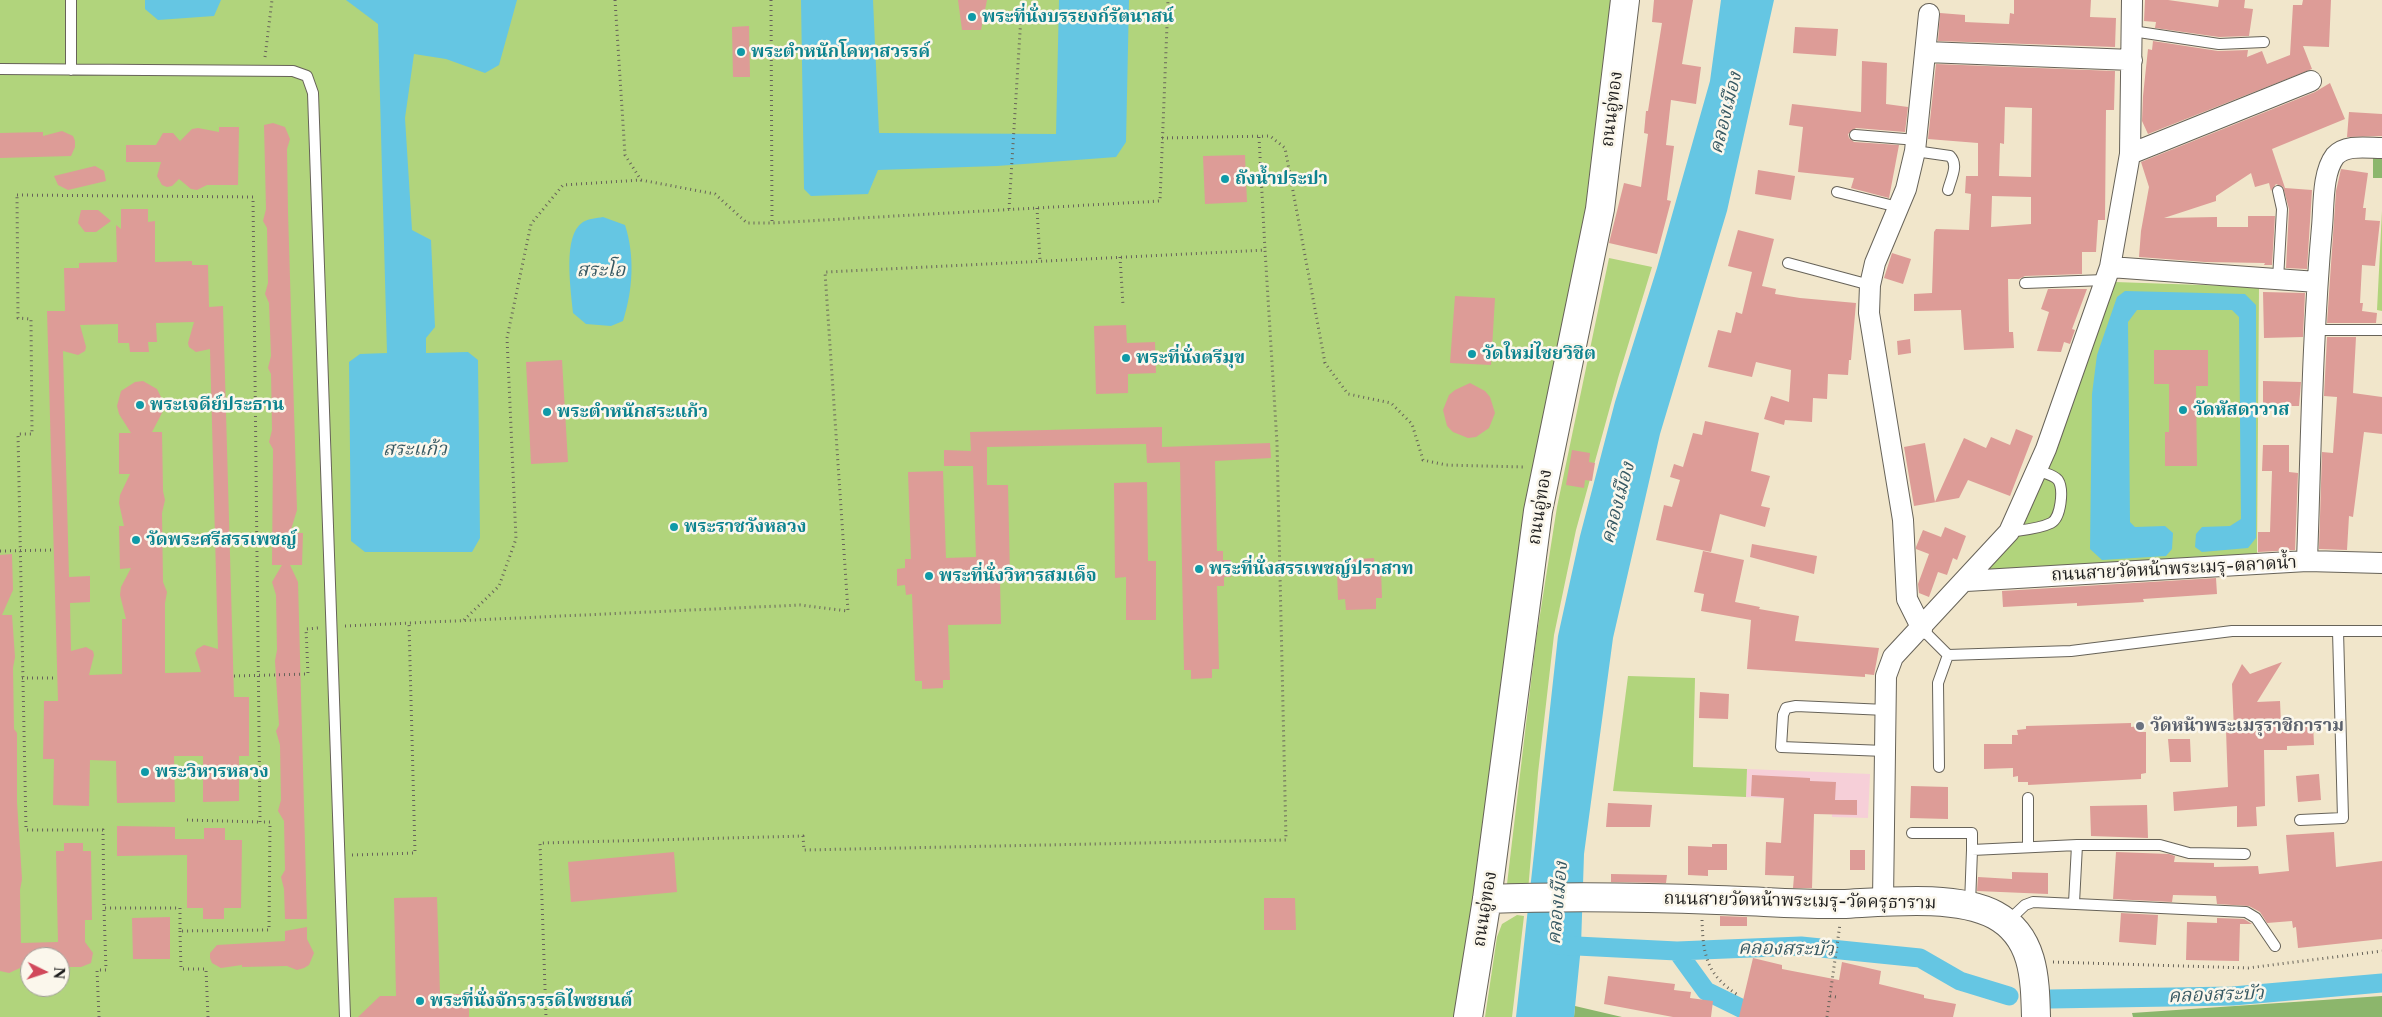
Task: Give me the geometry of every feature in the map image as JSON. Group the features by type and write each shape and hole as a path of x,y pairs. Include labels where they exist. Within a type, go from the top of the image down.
{"main road":[{"name":"ถนนอู่ทอง","path":"1468,1017 1499,899 1538,511 1600,209 1625,0"},
{"name":"ถนนสายวัดหน้าพระเมรุ-วัดครุธาราม","path":"1499,899 1618,899 1842,904 1883,900 1970,905 1996,916 2020,936 2032,961 2036,1017"}],"street":[{"path":"1883,900 1886,676 1893,657 1922,629 2009,532 2036,470 2108,274 2130,154 2132,0"},
{"path":"1922,629 1908,599 1903,520 1869,313 1870,285 1875,263 1906,189 1916,146 1929,14"},
{"path":"1926,52 2132,60"},
{"path":"2130,154 2311,81"},
{"path":"2307,561 2317,282 2330,166 2336,156 2346,148 2382,148"},
{"path":"2108,274 2278,279 2317,282"},
{"name":"ถนนสายวัดหน้าพระเมรุ-ตลาดน้ำ","path":"1966,581 2307,561 2382,563"}],"lane":[{"path":"70,70 71,0"},
{"path":"2132,31 2220,44 2264,42"},
{"path":"0,69 293,70 308,76 313,92 345,1017"},
{"path":"1855,135 1916,146 1950,156 1956,164 1948,190"},
{"path":"2278,190 2282,209 2278,279"},
{"path":"1837,192 1898,207"},
{"path":"1788,263 1870,285"},
{"path":"2025,283 2108,274"},
{"path":"2315,330 2382,330"},
{"path":"2009,532 2053,522 2058,516 2061,488 2059,481 2036,470"},
{"path":"1922,629 1948,655 2071,651 2232,631 2382,631"},
{"path":"2300,820 2343,818 2338,631"},
{"path":"1939,767 1938,683 1948,655"},
{"path":"1885,750 1781,747 1783,715 1786,708 1796,706 1886,710"},
{"path":"2028,798 2028,847"},
{"path":"1912,833 1972,833 1970,905"},
{"path":"2074,903 2077,844"},
{"path":"1972,850 2077,844 2160,845 2189,853 2245,854"},
{"path":"2005,924 2025,905 2033,902 2246,912 2256,918 2275,946"}],"path":[{"path":"264,70 272,0"},
{"path":"615,0 625,155 641,180"},
{"path":"771,0 772,224"},
{"path":"1009,210 1022,0"},
{"path":"463,621 499,586 516,539 507,338 531,224 563,185 641,180 715,194 747,223 772,224 1160,201 1168,0"},
{"path":"1162,138 1270,136 1285,148 1325,363 1348,394 1391,403 1412,424 1423,460 1446,465 1546,468"},
{"path":"546,1017 540,843 803,836 804,850 1286,840 1277,443 1259,137"},
{"path":"99,1017 97,970 106,970 103,830 26,830 18,434 32,434 30,318 18,318 17,195 253,198 260,822"},
{"path":"1037,208 1040,261"},
{"path":"234,676 308,674 306,629 800,605 848,611 825,272 1265,250"},
{"path":"1120,257 1122,305"},
{"path":"0,551 54,550"},
{"path":"339,855 415,853 409,623"},
{"path":"22,678 57,678"},
{"path":"180,931 269,930 270,822 187,820"},
{"path":"104,908 180,908 182,969 206,969 208,1017"},
{"path":"1702,918 1702,945 1709,968 1723,985 1738,995"},
{"path":"1827,1017 1840,921"},
{"path":"2032,961 2248,968 2382,951"},
{"path":"1830,996 1836,997"}],"shaded area":[{"path":"1747,769 1870,774 1868,818 1832,817 1832,801 1746,797"}],"green space":[{"path":"0,0 1616,0 1592,208 1460,1017 0,1017"},
{"path":"2373,156 2382,156 2382,178 2373,178"},
{"path":"2382,211 2382,311 2377,310"},
{"path":"1609,258 1652,267 1618,378 1576,530 1554,635 1538,773 1528,891 1511,890 1507,884 1536,640 1557,507"},
{"path":"2115,282 2259,287 2257,556 1984,575 2012,541 2026,519 2065,423"},
{"path":"1628,676 1695,678 1693,767 1747,769 1746,797 1613,791"},
{"path":"1517,915 1524,916 1512,1017 1485,1017 1497,937 1502,924"},
{"path":"2382,996 2382,1017 2133,1017 2132,1013"},
{"path":"1575,1006 1622,1017 1574,1017"}],"water":[{"path":"145,0 221,0 214,16 158,20 145,9"},
{"name":"สระแก้ว","path":"346,0 517,0 499,65 485,73 446,59 414,54 405,118 412,230 431,240 435,327 426,338 426,353 468,352 478,360 480,538 472,552 365,552 351,541 349,362 360,354 387,353 378,24"},
{"path":"801,0 873,0 879,133 1056,134 1059,0 1129,0 1126,142 1116,157 997,166 878,170 868,194 811,196 804,189"},
{"name":"คลองเมือง","path":"1721,0 1774,0 1727,211 1660,434 1613,638 1584,854 1581,946 1574,1017 1516,1017 1558,636 1580,536 1615,402 1657,268 1710,81"},
{"name":"สระโอ","path":"603,217 625,225 632,273 623,321 611,326 586,324 573,313 570,278 570,250 576,229 585,221"},
{"path":"2125,291 2245,294 2256,305 2256,538 2248,548 2202,552 2195,547 2196,534 2202,527 2230,526 2241,519 2239,317 2232,310 2137,310 2128,322 2130,522 2135,527 2165,526 2173,533 2172,549 2166,556 2102,560 2090,549 2092,394 2097,355 2117,297"}],"building":[{"name":"พระที่นั่งบรรยงก์รัตนาสน์","path":"958,0 987,0 981,30 962,30"},
{"path":"1654,0 1693,0 1682,64 1701,67 1696,104 1671,100 1666,145 1674,146 1667,200 1671,201 1657,254 1609,243 1624,183 1641,187 1648,134 1644,133 1646,111 1648,111 1662,23 1652,22"},
{"path":"2014,0 2091,0 2090,17 2116,18 2115,47 1938,41 1940,13 1965,15 1965,22 2009,24 2010,13 2014,14"},
{"path":"2145,0 2168,0 2218,7 2219,0 2245,0 2244,8 2253,9 2249,36 2219,37 2155,28 2156,22 2144,21"},
{"path":"2303,0 2331,0 2329,47 2303,46 2312,69 2148,134 2142,121 2143,96 2148,49 2152,50 2153,41 2218,51 2248,50 2247,57 2262,51 2267,64 2290,55 2293,5 2302,5"},
{"name":"พระตำหนักโคหาสวรรค์","path":"749,26 750,77 733,77 732,27"},
{"path":"1795,27 1838,29 1836,56 1793,53"},
{"path":"1862,61 1887,63 1886,104 1908,107 1905,132 1856,128 1848,134 1849,138 1854,142 1899,145 1889,198 1851,188 1854,178 1798,172 1803,127 1789,125 1792,104 1861,112"},
{"path":"1936,64 2115,71 2114,110 2106,110 2105,220 2098,220 2096,252 2082,252 2082,274 2025,276 2019,279 2008,279 2009,332 2013,332 2014,348 1964,350 1961,310 1914,311 1914,294 1932,293 1934,232 1936,229 1969,230 1971,194 1965,193 1966,176 1978,176 1978,143 1928,139","holes":["2005,107 2032,108 2031,177 1999,176 2000,143 2004,144","1992,196 2031,197 2031,224 1991,227"]},
{"path":"2330,83 2345,119 2272,149 2285,188 2312,190 2307,269 2286,268 2289,209 2283,187 2276,184 2271,191 2269,183 2255,187 2251,173 2216,196 2216,201 2164,218 2217,217 2217,227 2248,227 2248,216 2275,216 2272,265 2264,265 2265,263 2205,262 2139,257 2141,231 2149,187 2141,162 2315,92"},
{"path":"2349,112 2382,114 2382,136 2347,137"},
{"path":"273,123 285,127 290,139 287,149 288,212 297,510 290,533 303,533 302,565 290,565 298,582 307,919 285,919 284,889 281,877 285,870 284,821 278,811 281,800 280,745 276,731 279,725 275,661 277,650 276,595 272,582 282,565 272,565 273,449 269,442 272,430 271,374 268,368 271,356 269,303 265,294 268,283 267,228 263,221 266,209 264,125"},
{"path":"219,127 239,127 238,185 207,185 197,190 191,189 179,179 172,186 167,187 162,185 157,176 161,162 126,162 126,145 156,145 163,133 173,133 180,141 192,129 198,128 219,132"},
{"path":"62,131 73,136 75,141 75,147 71,156 0,158 0,133 43,132 43,136"},
{"name":"ถังน้ำประปา","path":"1245,155 1247,202 1205,204 1203,156"},
{"path":"95,166 104,171 106,181 68,190 58,185 54,176"},
{"path":"2341,169 2368,173 2363,208 2366,208 2365,220 2380,221 2375,266 2362,265 2360,303 2363,303 2362,311 2377,313 2376,323 2327,323 2336,191"},
{"path":"1758,170 1795,176 1791,200 1755,194"},
{"path":"121,209 148,209 148,222 155,221 155,262 192,261 192,265 208,265 209,307 223,306 234,697 249,697 249,756 239,756 239,801 203,802 203,756 174,756 175,802 117,803 116,761 90,760 89,806 53,805 54,759 43,759 44,701 58,701 47,311 65,311 64,268 79,268 79,263 117,262 116,225 121,229","holes":["194,322 188,343 189,347 196,352 210,349 218,649 204,645 197,649 195,653 201,672 165,673 165,603 167,592 163,582 162,513 165,500 163,491 162,432 152,432 163,411 164,403 157,389 143,381 135,382 121,391 117,406 119,414 131,433 119,433 119,474 130,474 120,495 119,503 124,526 119,526 120,569 131,568 121,587 120,595 126,619 122,619 122,674 89,675 94,655 93,651 86,647 71,651 70,603 90,602 90,576 69,577 63,351 78,355 85,351 86,347 80,325 118,324 118,343 129,343 130,352 149,352 148,342 157,342 156,323"]},
{"path":"81,210 98,210 111,221 96,232 85,232 78,223"},
{"path":"1738,230 1774,239 1762,286 1776,289 1775,294 1856,303 1848,375 1828,374 1827,399 1813,398 1812,422 1785,420 1784,425 1764,419 1771,396 1789,402 1791,370 1756,362 1752,377 1708,367 1718,330 1731,333 1736,312 1742,314 1752,272 1728,266"},
{"path":"1892,253 1911,259 1903,284 1884,278"},
{"path":"2048,289 2087,289 2072,329 2075,330 2070,344 2064,342 2061,352 2037,351 2049,312 2041,309"},
{"path":"2263,292 2305,293 2303,337 2264,338"},
{"path":"1455,296 1495,298 1491,365 1450,363"},
{"name":"พระที่นั่งตรีมุข","path":"1126,325 1127,343 1155,342 1156,373 1128,374 1128,393 1096,394 1094,326"},
{"path":"2327,337 2356,337 2353,393 2382,397 2382,434 2364,432 2353,517 2349,516 2347,550 2319,549 2322,452 2333,453 2337,397 2324,396"},
{"path":"1910,339 1911,353 1898,355 1897,341"},
{"path":"2154,350 2208,350 2208,386 2196,386 2197,466 2165,466 2165,432 2169,432 2169,384 2154,384"},
{"name":"พระตำหนักสระแก้ว","path":"562,360 568,462 531,464 526,362"},
{"path":"2263,381 2301,382 2299,406 2263,406"},
{"path":"1470,383 1485,391 1490,397 1495,413 1489,428 1476,437 1468,438 1453,432 1447,426 1443,410 1449,395"},
{"path":"1705,421 1759,433 1751,471 1770,476 1761,506 1770,508 1765,527 1720,514 1711,552 1656,540 1664,505 1672,507 1680,480 1670,477 1674,464 1683,467 1693,433 1702,435"},
{"path":"1162,427 1162,447 1270,443 1271,458 1215,461 1217,551 1223,551 1223,560 1231,560 1231,577 1224,577 1224,586 1217,586 1219,669 1212,669 1212,678 1191,679 1191,670 1184,670 1180,462 1147,463 1146,444 987,447 987,485 1008,485 1010,579 1000,580 1001,624 948,625 950,680 943,680 943,688 922,689 922,681 915,681 912,594 906,595 905,585 897,586 897,569 905,568 905,559 911,559 908,472 943,471 946,558 976,557 973,466 944,466 944,450 971,451 970,432"},
{"path":"2016,429 2033,436 2010,496 1968,480 1959,498 1914,506 1904,447 1925,443 1935,502 1964,438 1986,448 1991,437 2010,445"},
{"path":"2263,445 2289,445 2289,472 2298,473 2295,550 2258,552 2258,532 2270,532 2272,471 2262,471"},
{"path":"1572,450 1590,453 1589,462 1595,463 1592,481 1585,480 1584,488 1566,485"},
{"path":"1147,482 1148,561 1156,561 1156,620 1126,620 1126,577 1115,578 1114,483"},
{"path":"1945,527 1966,536 1957,560 1953,558 1947,575 1938,572 1929,597 1919,593 1918,584 1929,554 1916,549 1916,547 1923,530 1941,537"},
{"path":"1752,544 1817,556 1814,574 1750,557"},
{"path":"1703,551 1744,560 1735,602 1760,607 1759,609 1799,616 1795,641 1879,648 1874,675 1865,674 1865,677 1747,669 1751,620 1701,611 1704,594 1694,592"},
{"path":"12,554 13,590 2,615 12,615 15,657 13,668 14,729 17,733 17,802 22,879 20,890 21,943 58,942 56,851 64,851 64,843 83,843 83,851 91,851 92,920 85,920 85,942 93,953 91,963 81,967 70,967 70,947 20,947 20,968 9,973 0,971 0,555"},
{"path":"1374,558 1375,570 1381,569 1382,598 1376,598 1376,609 1346,610 1345,599 1338,600 1337,571 1344,571 1344,560"},
{"path":"2216,578 2217,594 2143,599 2144,602 2077,606 2077,603 2003,607 2002,591"},
{"path":"2282,662 2257,702 2280,701 2281,724 2313,723 2314,745 2287,746 2287,750 2264,750 2265,806 2256,807 2257,826 2237,827 2237,806 2174,811 2173,792 2228,787 2226,730 2234,730 2232,684 2242,664 2250,674"},
{"path":"1700,692 1729,694 1728,719 1699,718"},
{"path":"2131,723 2131,727 2140,726 2140,732 2146,732 2146,773 2141,774 2141,779 2028,785 2028,782 2018,782 2018,776 2013,777 2013,768 1984,769 1984,744 2012,744 2012,735 2018,735 2017,730 2026,729 2026,726"},
{"path":"2168,739 2190,739 2191,762 2170,762"},
{"path":"2319,774 2321,800 2298,802 2296,776"},
{"path":"1752,775 1810,778 1810,781 1836,782 1835,800 1857,800 1857,815 1814,814 1812,888 1793,888 1794,876 1765,875 1766,842 1781,843 1784,798 1751,796"},
{"path":"1911,786 1948,787 1948,819 1910,818"},
{"path":"1608,803 1652,805 1650,827 1606,827"},
{"path":"2147,805 2148,838 2091,836 2090,806"},
{"path":"117,826 175,827 175,839 204,839 204,828 225,828 225,840 242,840 241,908 224,908 224,919 203,919 203,908 187,908 187,855 117,856"},
{"path":"2334,832 2336,867 2382,861 2382,939 2298,948 2296,927 2293,928 2292,921 2267,923 2260,912 2249,906 2217,904 2216,896 2173,895 2172,902 2113,899 2116,852 2169,854 2175,856 2174,862 2214,863 2214,867 2258,866 2259,874 2289,871 2286,835"},
{"path":"1712,844 1727,844 1727,870 1708,870 1708,876 1688,875 1688,846 1712,847"},
{"path":"1850,850 1865,850 1865,870 1850,870"},
{"path":"674,852 677,892 571,902 568,862"},
{"path":"2012,872 2048,873 2048,894 1977,891 1978,877 2012,879"},
{"path":"1611,874 1667,875 1666,883 1611,882"},
{"path":"437,897 440,995 459,994 469,1006 469,1017 358,1017 380,996 396,996 394,898"},
{"path":"1264,898 1295,898 1296,930 1264,930"},
{"path":"2121,913 2158,915 2156,945 2119,942"},
{"path":"1720,916 1747,917 1747,926 1720,926"},
{"path":"170,917 170,959 133,959 132,918"},
{"path":"2217,918 2244,919 2252,924 2240,924 2239,961 2186,960 2187,922 2217,923"},
{"path":"307,927 307,939 314,953 309,965 304,968 297,970 287,966 242,967 242,965 221,968 212,963 210,958 210,953 217,945 285,941 285,931"},
{"path":"1753,958 1782,965 1782,969 1839,980 1842,962 1881,971 1879,984 1924,995 1924,998 1956,1004 1953,1017 1739,1017"},
{"path":"1608,976 1675,984 1674,990 1691,992 1690,998 1713,1001 1711,1017 1673,1017 1604,1004"}],"waterway":[{"name":"คลองสระบัว","path":"1557,945 1677,951 1801,946 1920,958 1960,981 2009,996"},
{"path":"1677,951 1706,991 1759,1017"},
{"name":"คลองสระบัว","path":"2050,999 2233,996 2382,983"}],"place":[{"name":"พระที่นั่งบรรยงก์รัตนาสน์","path":"972,17"},
{"name":"พระตำหนักโคหาสวรรค์","path":"741,52"},
{"name":"ถังน้ำประปา","path":"1225,179"},
{"name":"วัดใหม่ไชยวิชิต","path":"1472,354"},
{"name":"พระที่นั่งตรีมุข","path":"1126,358"},
{"name":"พระเจดีย์ประธาน","path":"140,405"},
{"name":"วัดหัสดาวาส","path":"2183,410"},
{"name":"พระตำหนักสระแก้ว","path":"547,412"},
{"name":"พระราชวังหลวง","path":"674,527"},
{"name":"วัดพระศรีสรรเพชญ์","path":"136,540"},
{"name":"พระที่นั่งสรรเพชญ์ปราสาท","path":"1199,569"},
{"name":"พระที่นั่งวิหารสมเด็จ","path":"929,576"},
{"name":"วัดหน้าพระเมรุราชิการาม","path":"2140,726"},
{"name":"พระวิหารหลวง","path":"145,772"},
{"name":"พระที่นั่งจักรวรรดิไพชยนต์","path":"420,1001"}]}
